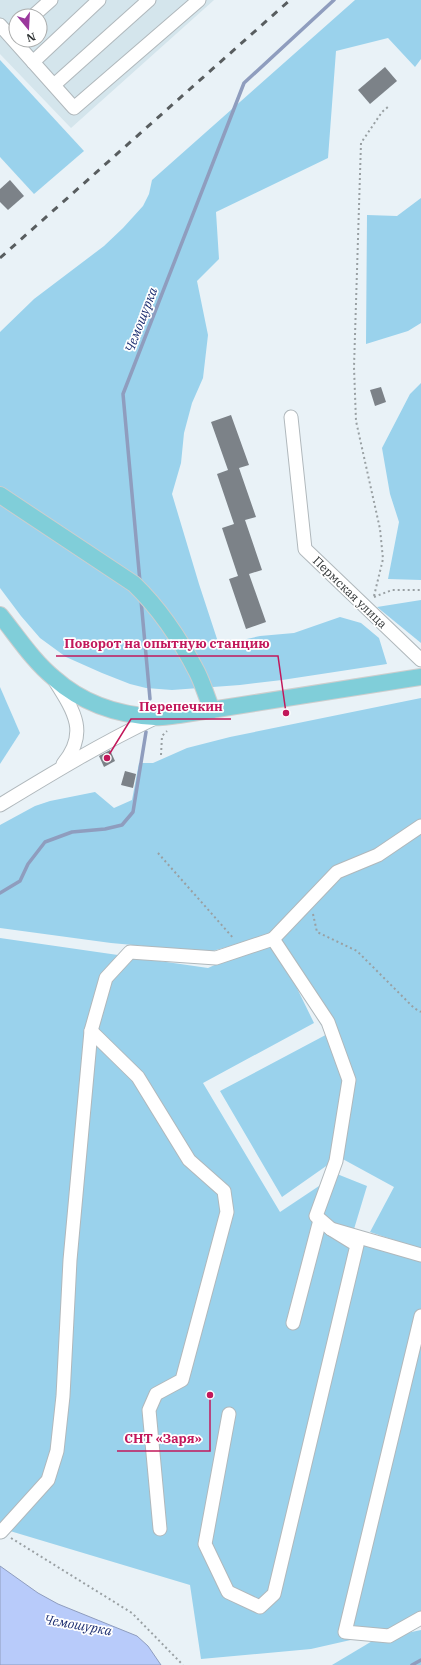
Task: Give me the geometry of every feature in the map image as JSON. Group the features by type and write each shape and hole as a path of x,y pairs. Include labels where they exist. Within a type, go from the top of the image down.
{"main road":[{"path":"0,495 134,584 148,597 198,673 212,710"},
{"path":"0,615 53,678 82,699 107,709 160,723 212,710 421,677"}],"street":[{"path":"42,8 51,0"},
{"path":"32,62 99,0"},
{"path":"54,85 149,0"},
{"path":"23,48 32,62 74,108 199,0"},
{"name":"Пермская улица","path":"291,417 305,549 421,660"},
{"path":"53,678 75,716 77,730 76,744 71,755 60,768"},
{"path":"0,804 116,736 160,723"},
{"path":"1,1532 48,1480 57,1451 63,1396 70,1260 91,1031 106,978 130,952 216,958 273,939 337,872 378,856 421,826"},
{"path":"229,1414 205,1544 228,1592 260,1607 274,1594 357,1246 331,1229 316,1216 336,1161 349,1080 328,1022 273,939"},
{"path":"91,1031 138,1078 189,1160 224,1191 227,1212 182,1380 156,1394 149,1410 160,1529"},
{"path":"293,1323 320,1220"},
{"path":"331,1229 421,1255"},
{"path":"421,1316 345,1632 389,1636 421,1618"}],"path":[{"path":"367,609 374,596 383,559 380,529 356,421 354,367 361,143 382,112 389,106"},
{"path":"374,596 392,590 421,590"},
{"path":"160,723 171,728 162,736 161,755"},
{"path":"158,854 230,934 242,950"},
{"path":"310,900 317,932 357,951 414,1008 421,1012"},
{"path":"1,1532 132,1613 182,1665"}],"shaded area":[{"path":"0,0 214,0 71,128 0,54"},
{"path":"355,0 421,0 421,59 415,67 388,38 336,51 328,158 216,212 219,259 197,281 208,335 203,378 192,403 184,433 181,463 172,494 219,645 260,636 294,633 340,617 361,623 379,638 387,664 240,685 172,690 146,688 130,684 66,657 40,638 0,588 0,332 34,299 104,246 143,206 149,194 152,180"},
{"path":"0,60 84,151 34,194 0,157"},
{"path":"421,198 421,323 408,331 366,344 367,215 397,216"},
{"path":"421,383 421,580 388,579 399,522 390,494 382,448 410,394"},
{"path":"421,600 421,643 377,607"},
{"path":"0,687 20,733 0,764"},
{"path":"421,698 421,1249 370,1232 394,1187 339,1157 282,1197 220,1091 335,1030 277,933 209,952 111,943 0,928 0,825 35,806 50,801 95,792 114,808 132,800 139,763 153,763 187,748 230,737"},
{"path":"0,938 208,968 273,939 314,1023 203,1083 280,1212 337,1174 367,1186 351,1239 421,1262 421,1624 311,1649 201,1659 190,1585 0,1528"},
{"path":"421,1630 421,1665 332,1665 374,1640"}],"water":[{"path":"0,1566 38,1593 58,1604 137,1636 148,1646 161,1665 0,1665"}],"building":[{"path":"385,67 397,81 370,104 358,90"},
{"path":"10,180 24,196 8,210 0,202 0,189"},
{"path":"381,387 386,402 375,406 370,390"},
{"path":"231,415 249,465 239,468 256,517 245,520 262,570 249,574 266,622 246,629 229,579 238,576 222,528 234,524 217,474 228,470 211,422"},
{"path":"110,750 115,761 104,767 99,756"},
{"path":"125,771 136,774 133,788 121,785"}],"waterway":[{"name":"Чемошурка","path":"140,582 123,394 244,83 334,0"},
{"name":"Чемошурка","path":"141,600 150,699"},
{"name":"Чемошурка","path":"0,893 20,881 28,864 45,842 72,832 105,829 122,825 133,812 146,732"},
{"name":"Чемошурка","path":"412,1665 421,1660"}],"railway":[{"path":"0,258 290,0"}],"place":[{"name":"Поворот на опытную станцию","path":"286,713"},
{"name":"Перепечкин","path":"107,758"},
{"name":"СНТ «Заря»","path":"210,1395"}]}
